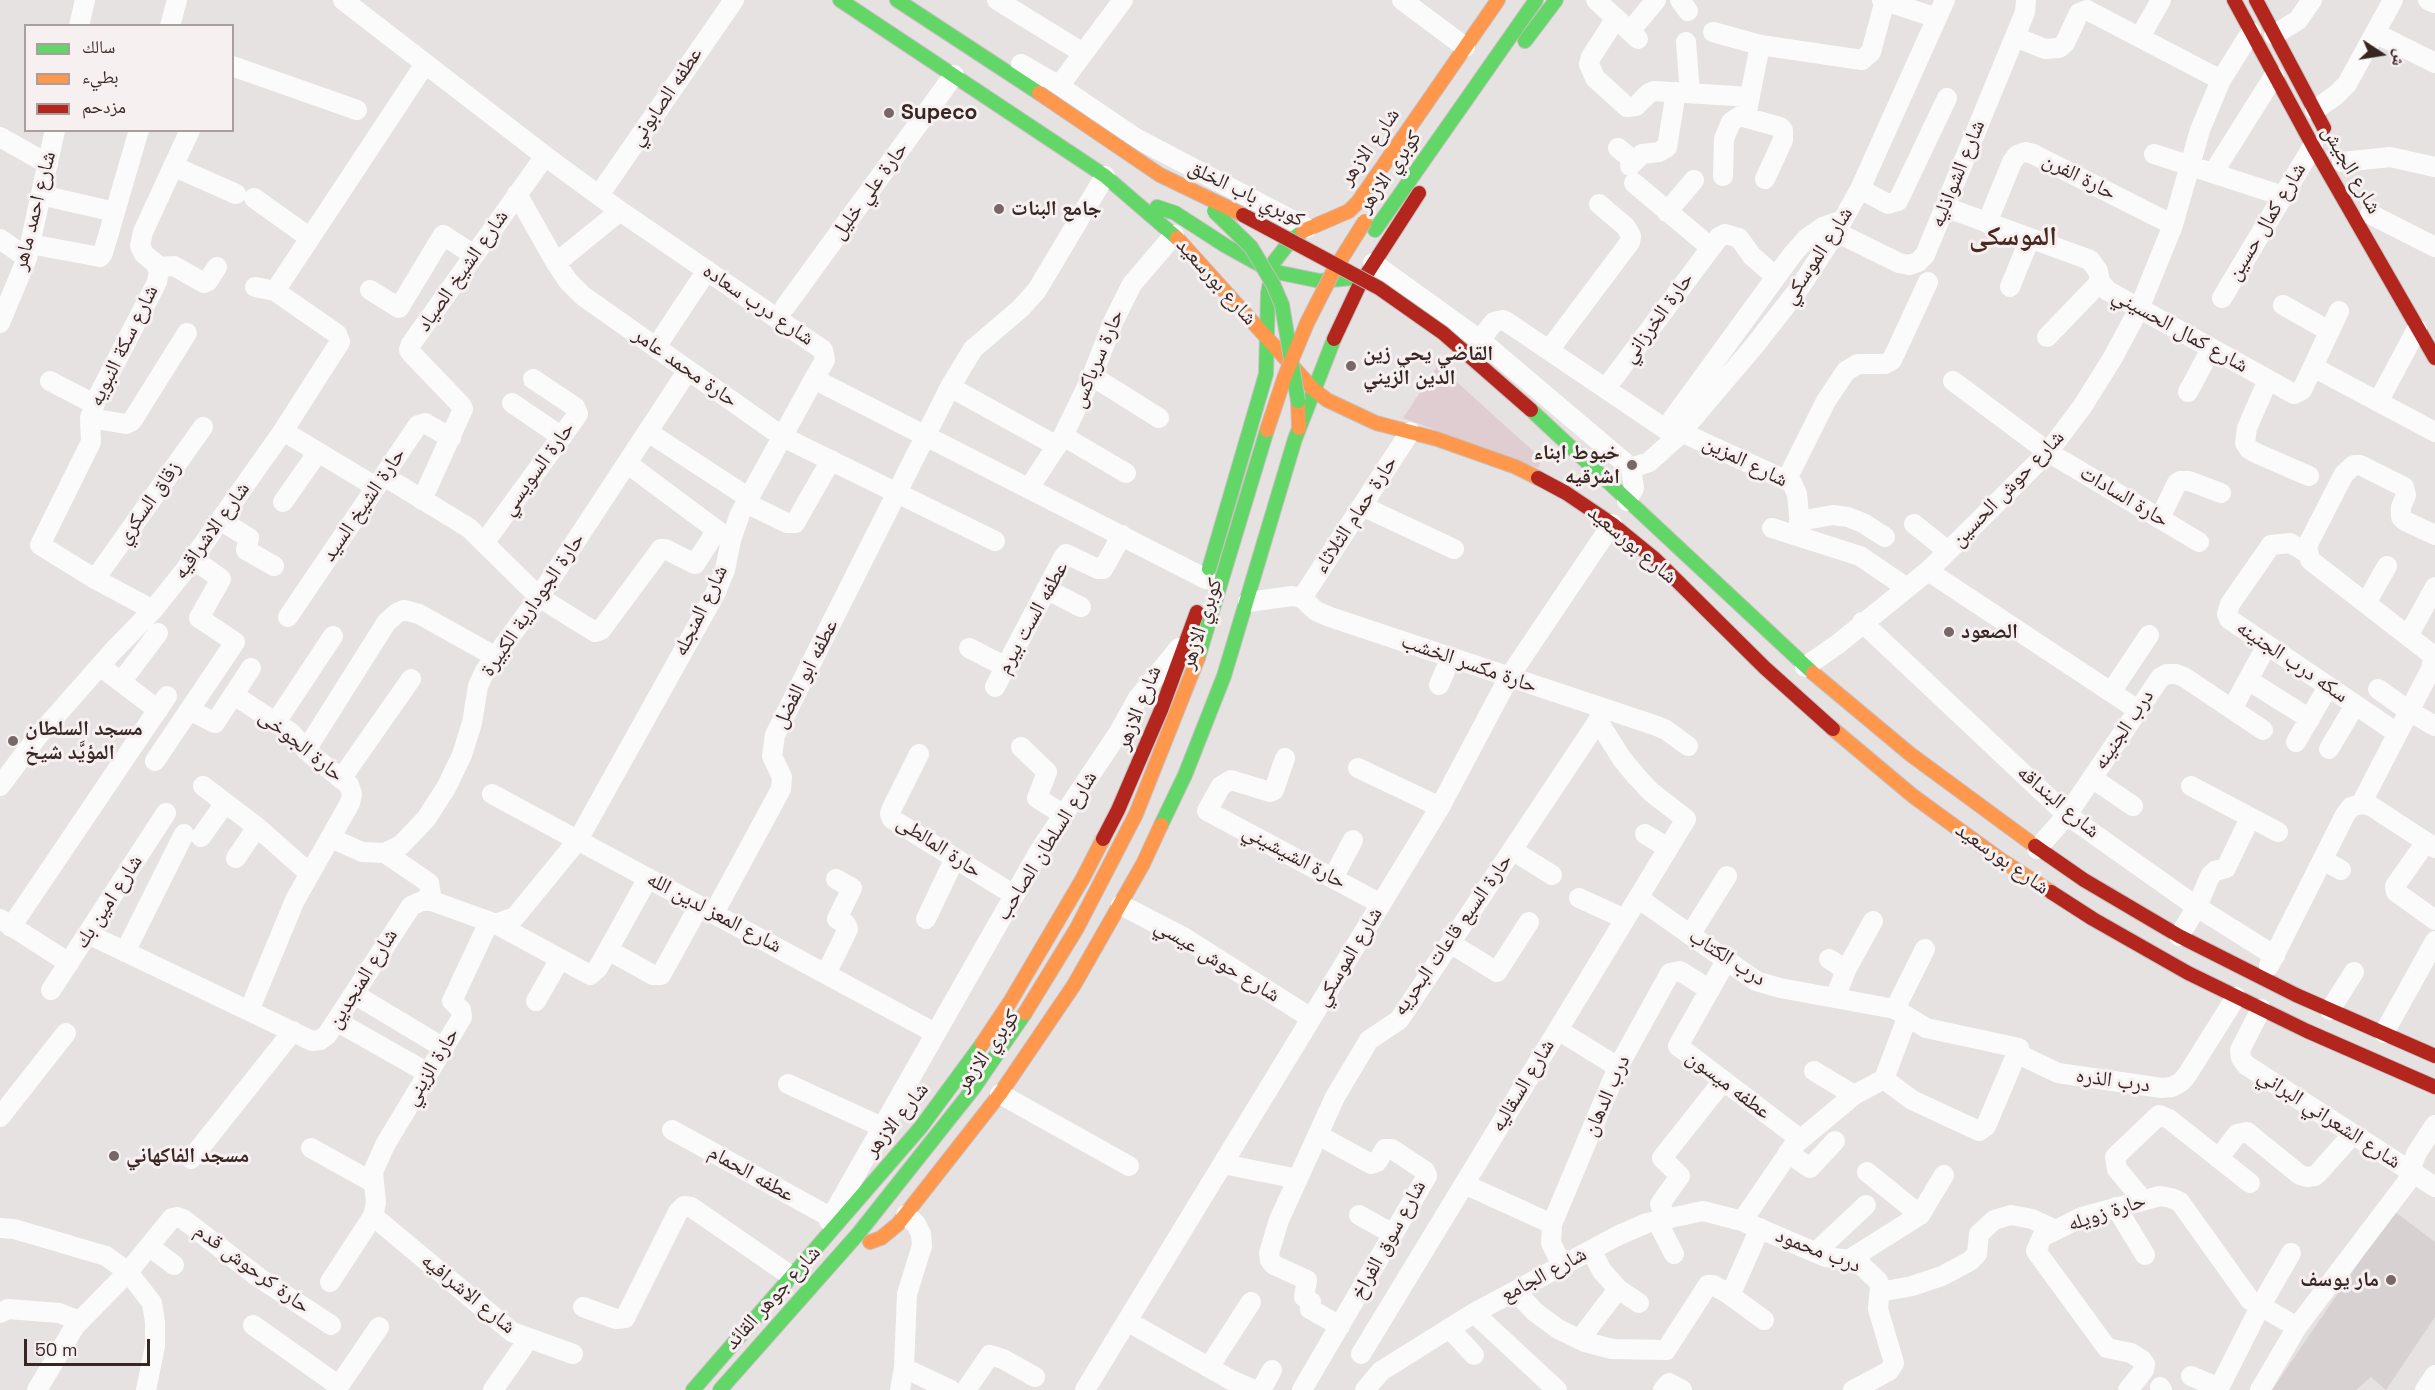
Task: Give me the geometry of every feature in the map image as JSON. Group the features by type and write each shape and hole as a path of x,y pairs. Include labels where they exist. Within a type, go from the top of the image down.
{"main road":[{"name":"شارع بورسعيد","path":"840,0 1105,176 1141,205 1174,235 1313,389 1359,416 1464,447 1516,467 1566,493 1612,524 1655,560 1814,713 1931,809 2001,860 2093,919 2187,973 2261,1009 2435,1087"},
{"path":"897,0 934,26"},
{"name":"شارع الازهر","path":"693,1390 921,1127 973,1057 1047,942 1118,810 1142,758 1189,637 1266,374 1268,293 1271,271 1280,252 1290,240 1307,228 1340,216 1358,202 1498,0"},
{"name":"كوبري الازهر","path":"1341,289 1375,230 1536,0"},
{"path":"864,1242 890,1232 906,1215 1000,1094 1052,1018 1121,905 1185,775 1224,676 1299,428 1335,335 1370,269 1453,140 1556,0"},
{"name":"شارع الجيش","path":"2234,0 2274,76 2334,156"},
{"name":"شارع الجيش","path":"2256,0 2314,110 2334,156 2426,330"},
{"name":"كوبري باب الخلق","path":"934,26 1039,93 1160,176 1269,227 1379,288 1443,333 1531,410"},
{"path":"1105,176 1122,178 1137,169 1142,153 1134,137"},
{"name":"كوبري الازهر","path":"864,1242 1010,1037 1050,974 1108,872 1158,762 1196,666 1285,376 1307,323 1333,272 1398,172"},
{"path":"1160,176 1223,218 1245,239 1262,263 1282,304 1298,401 1299,428"},
{"path":"1141,205 1175,213 1226,246 1271,271 1320,281 1343,280 1370,269"},
{"name":"شارع الجيش","path":"2368,210 2426,330 2435,358"},
{"path":"1285,424 1308,360"},
{"name":"شارع بورسعيد","path":"1531,410 1805,668 1951,787 2037,849 2084,880 2179,936 2263,979 2435,1056"},
{"name":"كوبري الازهر","path":"1217,651 1257,517"},
{"path":"1134,849 1156,801"},
{"name":"كوبري الازهر","path":"864,1242 993,1083 1075,957 1120,875"},
{"name":"شارع جوهر القائد","path":"720,1390 864,1242"}],"street":[{"path":"171,24 177,0"},
{"name":"شارع درب سعاده","path":"343,0 620,211 823,350 826,354 825,360 814,378 1122,535 1203,590"},
{"name":"عطفه الصابوني","path":"599,195 734,0"},
{"path":"997,0 1083,53"},
{"path":"1059,86 1123,0"},
{"path":"1402,0 1465,47"},
{"path":"1596,0 1628,29"},
{"path":"1656,0 1628,29 1591,57 1591,72 1595,78 1627,106 1636,106 1648,93 1654,91 1750,97"},
{"path":"1713,33 1760,45 1857,59 1866,58 1871,52 1884,0 1941,9"},
{"name":"شارع الشواذليه","path":"1840,226 1899,263 1909,265 1918,262 1925,255 2025,12 2026,0"},
{"path":"2140,37 2161,0"},
{"path":"2274,35 2298,20 2312,0"},
{"path":"2314,110 2336,95 2347,84 2393,0"},
{"path":"2428,0 2435,3"},
{"path":"79,24 80,2"},
{"name":"شارع الموسكي","path":"1631,468 1648,462 1798,290 1840,226 1860,189 1941,9"},
{"path":"2015,37 2045,49 2059,48 2065,43 2079,13 2087,10 2221,80"},
{"path":"934,26 977,40 1059,86 1134,137 1307,228"},
{"name":"شارع حوش الحسين","path":"1805,668 1928,571 2049,452 2082,407 2139,309 2174,225 2200,130 2221,80 2251,32"},
{"path":"2375,33 2435,63"},
{"path":"1633,170 1641,154 1659,152 1667,147 1683,92 1686,42"},
{"path":"1745,117 1760,45"},
{"path":"274,291 425,64"},
{"path":"234,67 357,110"},
{"name":"حارة علي خليل","path":"785,307 954,75"},
{"path":"2213,173 2274,76"},
{"path":"1860,189 1888,204 1898,201 1947,98"},
{"path":"1723,176 1725,135 1734,118 1745,117 1784,130 1783,140 1765,179"},
{"name":"شارع احمد ماهر","path":"0,324 28,251 55,132"},
{"path":"0,239 28,251 100,257 138,132"},
{"name":"شارع سكة النبويه","path":"153,610 95,579 40,545 91,442 92,411 157,282 159,271 140,246 143,232 189,132"},
{"path":"0,137 48,164"},
{"path":"1618,148 1668,212 1710,247 1719,237 1725,234 1733,235 1739,238 1752,256 1776,277"},
{"name":"حارة الفرن","path":"1987,223 2012,162 2017,155 2025,152 2174,225"},
{"path":"2154,154 2283,196"},
{"name":"شارع الشيخ الصياد","path":"451,438 463,409 409,350 411,344 545,156"},
{"path":"2334,156 2390,157 2435,167"},
{"name":"شارع كمال حسين","path":"2222,298 2283,196 2334,156"},
{"path":"173,166 245,196 310,238"},
{"name":"عطفه ابو الفضل","path":"608,950 653,975 661,975 706,910 781,789 782,777 772,756 775,735 950,387 973,349 1021,308 1037,290 1105,176"},
{"path":"1668,212 1694,180"},
{"name":"حارة محمد عامر","path":"518,194 556,263 568,281 583,296 783,437 995,541"},
{"path":"41,195 115,212"},
{"path":"1549,350 1630,242 1629,231 1626,227 1599,204"},
{"name":"شارع كمال الحسيني","path":"1945,207 2090,260 2098,271 2100,282 2108,291 2294,394 2302,390 2313,367"},
{"path":"2368,210 2435,247"},
{"path":"556,263 620,211"},
{"path":"1675,432 1776,277 1806,239 1823,227 1840,226"},
{"path":"369,290 399,308 443,235 474,255"},
{"name":"حارة سرباكس","path":"1029,488 1060,441 1092,376 1114,320 1132,284 1174,235"},
{"path":"2010,287 2030,238"},
{"name":"حارة الخرزاني","path":"1606,388 1710,247"},
{"path":"157,267 174,266 204,283 208,281 217,267"},
{"path":"1370,269 1480,340 1631,468"},
{"path":"656,347 707,270"},
{"path":"1787,479 1826,401 1846,371 1858,364 1885,364 1892,360 1928,282"},
{"path":"2047,337 2100,282"},
{"name":"شارع الاشراقيه","path":"0,786 38,736 153,610 193,559 283,431 340,342 337,334 274,291 255,287"},
{"path":"2283,305 2329,331"},
{"path":"2339,310 2313,367 2435,432"},
{"name":"شارع المزين","path":"1480,340 1494,322 1503,320 1675,432 1787,479 1797,494 1800,529"},
{"path":"2378,402 2426,330"},
{"path":"50,381 92,411 126,424 132,421 187,333"},
{"path":"2188,392 2211,349"},
{"name":"حارة الجودارية الكبيرة","path":"385,853 401,845 426,819 446,788 466,744 478,686 485,671 628,464 688,370"},
{"path":"1092,376 1159,418"},
{"name":"شارع المنجله","path":"578,840 715,594 725,570 724,535 747,500 814,378"},
{"name":"حارة السويسي","path":"484,543 576,417 577,410 533,379"},
{"path":"2268,380 2247,428 2245,443 2256,453 2309,476"},
{"name":"حارة السادات","path":"1953,381 2049,452 2199,542"},
{"path":"950,387 1126,473"},
{"path":"512,403 562,437"},
{"name":"حارة الشيخ السيد","path":"288,617 421,423 451,438"},
{"name":"زقاق السكري","path":"95,579 203,427"},
{"path":"283,431 318,452 423,500 469,528 538,597 595,632 598,632 661,549 695,564 724,535 628,464"},
{"path":"648,432 747,500 787,523 795,523 831,460"},
{"name":"حارة حمام الثلاثاء","path":"1302,598 1410,432"},
{"path":"423,500 451,438"},
{"path":"283,502 318,452"},
{"path":"2361,804 2433,664 2430,653 2310,560 2307,553 2310,539 2344,474 2354,465 2360,465 2404,487 2406,495 2401,507 2401,517 2435,535"},
{"name":"شارع بورسعيد","path":"1627,501 1634,488 1631,468"},
{"path":"2160,518 2177,483 2181,481 2189,481 2221,493"},
{"path":"1362,506 1454,549"},
{"path":"1800,529 1833,515 1848,517 1863,523 1885,537"},
{"path":"220,520 249,538 246,549 248,551 274,566"},
{"name":"شارع الموسكي","path":"1085,1390 1440,807 1509,677 1612,524"},
{"path":"1914,524 1948,551"},
{"path":"1772,528 1800,529 1860,556 1907,588"},
{"name":"عطفه الست بيرم","path":"995,687 1066,554 1102,569 1122,535"},
{"name":"سكه درب الجنينه","path":"2307,553 2290,543 2271,545 2230,604 2227,614 2233,622 2397,733"},
{"path":"155,760 235,642 199,618 221,579 193,559"},
{"path":"2367,603 2387,566"},
{"path":"1928,571 2138,710"},
{"path":"2408,636 2435,587"},
{"path":"1046,589 1081,607"},
{"path":"1248,602 1292,596 1302,598"},
{"name":"حارة مكسر الخشب","path":"1302,598 1316,611 1330,617 1509,677 1601,716 1666,730 1688,746"},
{"path":"306,750 386,623 397,613 404,610 419,614 496,657"},
{"name":"شارع البنداقه","path":"1862,622 2067,815 2197,907 2275,956"},
{"path":"121,682 158,633"},
{"path":"2111,692 2149,635"},
{"path":"276,722 333,636"},
{"name":"شارع السلطان الصاحب","path":"807,1258 1014,895 1119,732 1138,698 1189,637"},
{"path":"2232,709 2267,645"},
{"path":"969,648 1005,667"},
{"path":"1439,686 1451,657"},
{"path":"69,963 6,923 163,703 121,682 100,666"},
{"path":"2128,667 2154,685"},
{"path":"189,710 215,723 251,668"},
{"name":"درب الجنينه","path":"2037,849 2067,815 2154,685 2167,674 2184,677 2263,730"},
{"path":"341,779 411,679"},
{"path":"2248,680 2310,719"},
{"path":"2296,742 2328,687"},
{"path":"2378,689 2435,726"},
{"name":"حارة الجوخى","path":"234,695 290,732 306,750 349,785 352,794 350,803 331,838"},
{"path":"2329,749 2355,705"},
{"name":"شارع السقاليه","path":"1361,1353 1686,819 1651,792 1622,759 1601,716"},
{"name":"حارة السبع قاعات البحريه","path":"1337,1332 1310,1309 1311,1302 1304,1298 1306,1280 1274,1265 1270,1260 1269,1253 1279,1220 1335,1097 1369,1040 1399,1020 1601,716"},
{"path":"1021,747 1047,772 1037,798 1064,815"},
{"name":"حارة المالطى","path":"919,754 892,808 890,814 892,819 1014,895"},
{"name":"حارة الشيشيني","path":"1285,758 1274,790 1270,792 1231,780 1221,786 1206,811 1381,904"},
{"path":"1358,768 1440,807"},
{"path":"2092,778 2133,806"},
{"path":"203,786 257,827 309,873"},
{"path":"2191,786 2278,832"},
{"name":"شارع المعز لدين الله","path":"492,794 936,1033"},
{"path":"125,952 193,836 225,803"},
{"path":"2263,979 2351,807 2361,804 2371,806 2431,845 2396,886 2396,892 2435,920"},
{"name":"شارع امين بك","path":"51,990 166,813"},
{"path":"2179,936 2197,907 2210,876 2215,871 2226,868 2250,818"},
{"path":"237,858 257,827"},
{"path":"1645,834 1668,848"},
{"path":"249,1011 309,873 331,838 362,852 385,853 429,883 432,901 492,923 590,975 595,973 648,878"},
{"path":"492,923 506,922 515,917 578,840"},
{"path":"1333,878 1353,840"},
{"path":"1512,850 1552,875"},
{"path":"926,919 955,858"},
{"path":"2323,860 2341,870"},
{"path":"1690,935 1727,876"},
{"path":"826,974 848,929 846,924 837,919 852,888 836,879"},
{"path":"1579,898 1625,919"},
{"name":"درب الكتاب","path":"1638,898 1756,981 1768,986 1835,998 1901,1014"},
{"name":"شارع المنجدين","path":"88,934 312,1041 320,1040 327,1035 411,906 422,901 432,901"},
{"name":"شارع حوش عيسي","path":"1121,905 1183,937 1311,1018"},
{"path":"1835,998 1846,970 1873,921"},
{"path":"1450,943 1497,972 1529,922"},
{"name":"حارة الزيني","path":"373,1216 375,1203 373,1172 386,1145 462,1017 461,1010 452,1001 492,923"},
{"path":"2384,1033 2435,941"},
{"path":"1742,1221 1794,1146 1854,1095 1884,1079 1901,1014 1925,948"},
{"path":"536,1001 560,959"},
{"path":"1828,959 1846,970"},
{"name":"عطفه ميسون","path":"1726,961 1678,1046 1723,1081 1794,1146 1810,1168 1835,1141"},
{"name":"درب الدهان","path":"1552,1224 1618,1067 1670,973 1680,971 1710,990"},
{"path":"2330,1010 2354,972"},
{"path":"354,994 444,1048"},
{"name":"درب الذره","path":"1901,1014 1926,1028 2018,1051 2058,1073 2162,1088 2172,1087 2187,1075 2236,997"},
{"name":"شارع الشعراني البراني","path":"2261,1009 2240,1050 2241,1058 2246,1065 2435,1187"},
{"path":"336,1021 428,1073"},
{"path":"385,1049 401,1022"},
{"path":"1558,1030 1618,1067"},
{"path":"191,1159 293,1031"},
{"path":"0,1117 66,1033"},
{"path":"1884,1079 1912,1100 1979,1131 1986,1126 2018,1051"},
{"path":"1814,1071 1854,1095"},
{"path":"1674,1254 1662,1220 1660,1204 1680,1176 1662,1157 1723,1081"},
{"path":"789,1084 882,1127"},
{"path":"1000,1094 1129,1166"},
{"path":"2143,1200 2117,1168 2115,1157 2154,1117 2164,1116 2250,1183"},
{"path":"2260,1390 2297,1328 2403,1187 2416,1155 2435,1125"},
{"name":"عطفه الحمام","path":"672,1130 830,1217"},
{"path":"2219,1158 2237,1134 2247,1132 2300,1174 2307,1177 2315,1176 2352,1135"},
{"name":"شارع سوق الفراخ","path":"1302,1390 1427,1173 1392,1149 1386,1149 1377,1162 1371,1164 1318,1134"},
{"path":"311,1148 374,1183"},
{"path":"1223,1164 1298,1179"},
{"path":"1867,1172 1920,1215"},
{"path":"1850,1259 1920,1215 1944,1175"},
{"path":"1464,1184 1552,1224 1551,1242 1562,1265"},
{"name":"حارة زويله","path":"2128,1390 2144,1370 2145,1365 2142,1360 2131,1353 2106,1348 2036,1251 2042,1238 2082,1217 2160,1196 2180,1202 2250,1300 2297,1328"},
{"path":"1815,1252 1866,1205"},
{"path":"583,1306 616,1319 626,1318 678,1212 684,1206 691,1207 791,1276"},
{"path":"2116,1207 2145,1255"},
{"name":"شارع الجامع","path":"1365,1390 1377,1374 1449,1328 1631,1229 1709,1211 1742,1221"},
{"path":"900,1390 904,1368 907,1294 922,1246 921,1234 906,1215"},
{"path":"1359,1215 1393,1234"},
{"path":"1880,1292 1942,1276 1970,1261 1977,1254 1979,1234 1994,1220 2012,1215 2032,1219 2056,1230"},
{"path":"330,1282 373,1216"},
{"name":"شارع الاشرافيه","path":"373,1216 512,1332 573,1354"},
{"name":"حارة كرحوش قدم","path":"150,1247 172,1218 183,1219 258,1277 331,1325"},
{"name":"درب محمود","path":"1742,1221 1837,1260 1850,1259 1863,1264 1878,1281 1880,1292 1878,1309 1894,1364 1889,1371 1853,1390"},
{"path":"0,1228 14,1228 106,1256 128,1272 152,1302 155,1346 146,1390"},
{"path":"1727,1293 1732,1291 1761,1228"},
{"path":"37,1390 80,1321 150,1247 174,1264"},
{"path":"1591,1250 1602,1271 1618,1288 1639,1303"},
{"path":"2191,1376 2219,1389 2260,1307 2291,1253"},
{"path":"1515,1291 1535,1312 1558,1329 1580,1340 1612,1349 1666,1350 1708,1285 1713,1285 1727,1293 1764,1320"},
{"path":"1580,1340 1618,1288"},
{"path":"1209,1367 1251,1302"},
{"path":"0,1313 8,1309 59,1313 80,1321"},
{"path":"1474,1313 1557,1390"},
{"path":"1128,1321 1254,1390"},
{"path":"253,1325 338,1388 379,1327"},
{"path":"1449,1328 1474,1354"},
{"path":"1337,1332 1361,1353 1386,1368"},
{"path":"493,1390 523,1347"},
{"path":"966,1390 990,1355 1035,1377"},
{"path":"904,1368 923,1384 951,1390"},
{"path":"1261,1390 1272,1370"},
{"path":"2424,1390 2435,1375"},
{"path":"1663,1390 1669,1383 1682,1390"}],"shaded area":[{"path":"1438,365 1542,459 1538,468 1403,418"},
{"name":"مار يوسف","path":"2394,1211 2435,1242 2435,1317 2386,1390 2371,1377 2356,1390 2272,1390"}],"traffic: fast":[{"path":"840,0 1105,176 1177,238"},
{"path":"897,0 1039,93"},
{"path":"1375,230 1536,0"},
{"path":"1525,41 1556,0"},
{"path":"1157,207 1175,213 1226,246 1271,271 1320,281 1352,278"},
{"path":"1214,211 1251,247 1273,284 1282,305 1298,401"},
{"path":"1209,569 1266,374 1268,293 1274,262 1291,240 1303,231"},
{"path":"1161,825 1185,775 1224,676 1295,439 1334,339"},
{"path":"1531,410 1813,673"},
{"path":"1198,658 1267,430"},
{"path":"720,1390 858,1234 973,1089 1025,1013"},
{"path":"693,1390 921,1127 982,1044"}],"traffic: slow":[{"path":"1303,231 1349,211 1358,202 1498,0"},
{"path":"1039,93 1160,175 1243,215"},
{"path":"1267,430 1285,376 1307,323 1333,272 1365,221"},
{"path":"1177,238 1313,389 1327,400 1376,423 1437,439 1516,467 1538,478"},
{"path":"1298,401 1299,428"},
{"path":"1025,1013 1077,928 1136,814 1198,658"},
{"path":"1813,673 1910,754 2035,846"},
{"path":"1833,729 1913,796 2001,860 2051,892"},
{"path":"870,1242 881,1238 898,1224 1000,1094 1074,985 1143,864 1161,825"},
{"path":"982,1044 1010,1002 1083,878 1103,839"}],"traffic: jam":[{"path":"2234,0 2313,146 2435,358"},
{"path":"2256,0 2324,128"},
{"path":"1334,339 1359,286 1419,193"},
{"path":"1243,215 1379,288 1443,333 1531,410"},
{"path":"1538,478 1566,493 1612,524 1655,559 1765,668 1833,729"},
{"path":"1103,839 1161,710 1197,612"},
{"path":"2035,846 2084,880 2179,936 2296,995 2435,1056"},
{"path":"2051,892 2093,919 2188,973 2307,1031 2435,1087"}],"place":[{"name":"Supeco","path":"889,113"},
{"name":"جامع البنات","path":"999,209"},
{"name":"القاضي يحي زين الدين الزيني","path":"1351,366"},
{"name":"خيوط ابناء اشرقيه","path":"1632,465"},
{"name":"الصعود","path":"1949,632"},
{"name":"مسجد السلطان المؤيَّد شيخ","path":"13,741"},
{"name":"مسجد الفاكهاني","path":"114,1156"},
{"name":"مار يوسف","path":"2391,1280"}],"district":[{"name":"الموسكى","path":"2013,238"}]}
